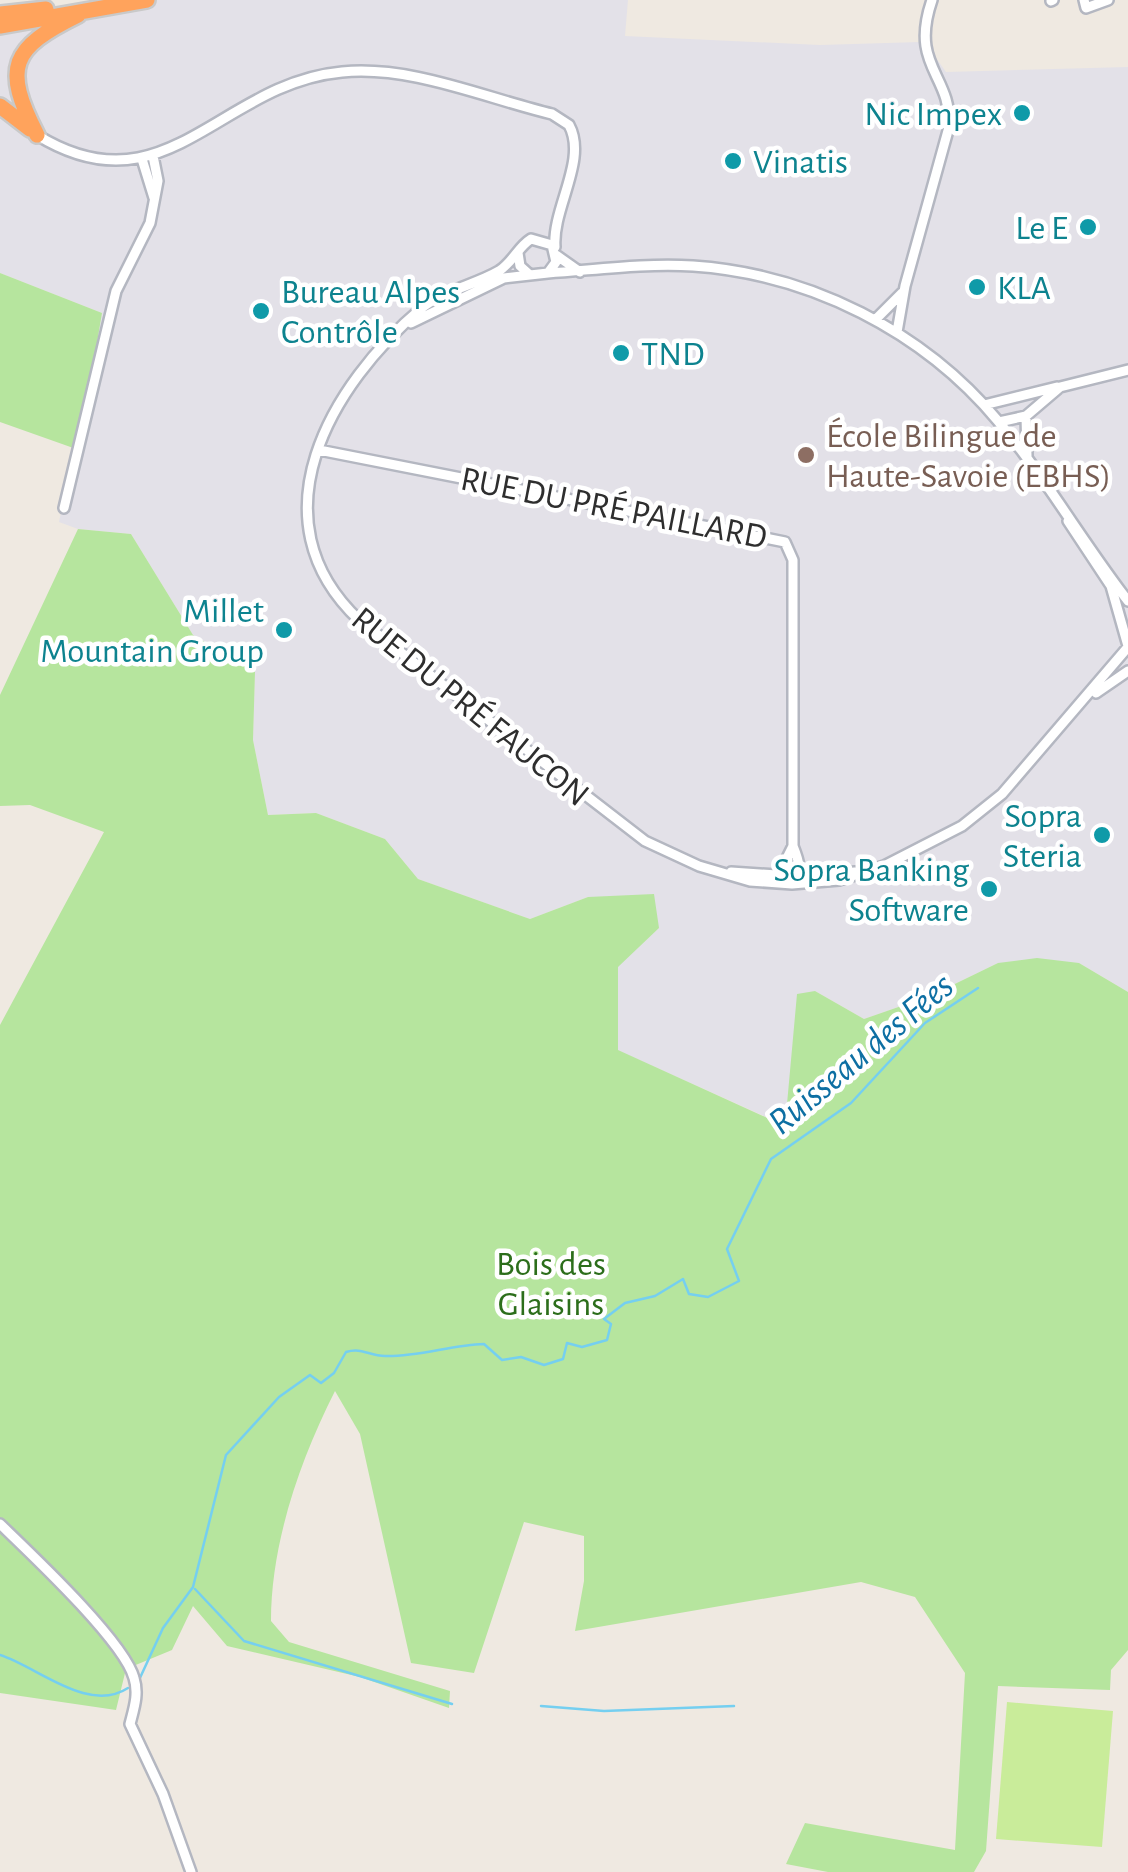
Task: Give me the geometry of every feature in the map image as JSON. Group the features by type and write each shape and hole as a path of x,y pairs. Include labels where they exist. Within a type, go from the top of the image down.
{"highway":[{"path":"0,14 146,0"},
{"path":"0,26 146,0"},
{"path":"37,135 17,92 18,62 38,36 78,15"},
{"path":"0,106 37,135"},
{"path":"0,116 37,135"}],"street":[{"path":"897,332 905,286 950,127 947,101 924,48 932,0"},
{"path":"1084,0 1086,8 1108,0"},
{"path":"37,135 92,161 148,158 292,83 340,72 392,73 564,120 576,143 557,214 556,252 548,273"},
{"path":"64,508 116,290 150,223 158,181 148,158"},
{"path":"557,214 518,253 520,266 530,275 681,266 734,272 796,286 897,332 941,364 999,422 1128,601"},
{"path":"537,238 580,272"},
{"name":"RUE DU PRÉ FAUCON","path":"518,253 500,270 426,304 366,365 319,450 306,494 308,534 320,570 348,609 621,826 669,854 720,872 792,879 862,872 920,852 980,814 1089,697 1128,646"},
{"name":"RUE DU PRÉ FAUCON","path":"404,326 504,278 530,275"},
{"path":"875,320 898,300 905,286"},
{"path":"984,405 1012,399 1029,390 1060,387 1128,370"},
{"path":"999,422 1026,416 1060,387"},
{"path":"999,422 1012,399"},
{"path":"1026,416 1027,458"},
{"name":"RUE DU PRÉ PAILLARD","path":"319,450 765,534 785,542 793,569 792,879"},
{"path":"1063,510 1111,586 1128,646"},
{"name":"RUE DU PRÉ FAUCON","path":"1089,697 1128,671"},
{"path":"0,1524 57,1579 134,1674 137,1700 130,1724 163,1794 191,1872"}],"shaded area":[{"path":"158,0 628,0 625,36 820,45 920,42 918,33 946,72 1128,67 1128,992 1079,963 998,963 930,996 864,1019 815,991 786,1126 617,1050 618,966 659,928 588,897 530,919 418,879 385,839 316,813 268,815 253,740 255,672 193,635 131,534 78,529 59,522 102,313 0,273 0,35 56,18"}],"green space":[{"path":"0,273 102,313 79,450 0,422"},
{"name":"Bois des Glaisins","path":"78,529 131,534 193,635 255,672 253,740 268,815 316,813 385,839 418,879 530,919 588,897 654,894 659,928 618,967 618,1050 785,1126 797,994 815,991 864,1019 930,996 998,963 1037,958 1079,963 1128,992 1128,1650 1111,1670 1110,1690 998,1686 986,1851 974,1872 828,1872 786,1864 805,1823 955,1850 965,1673 915,1597 861,1582 575,1631 584,1581 584,1536 524,1522 474,1673 411,1663 360,1434 335,1391 310,1445 290,1503 276,1562 271,1621 289,1642 450,1691 449,1708 360,1677 227,1646 193,1606 172,1650 126,1669 116,1710 0,1693 0,1025 104,832 30,805 0,806 0,695"},
{"path":"1007,1702 1113,1711 1102,1847 996,1839"}],"waterway":[{"name":"Ruisseau des Fées","path":"139,1680 163,1628 193,1587 226,1455 279,1397 310,1375 321,1383 334,1373 346,1352 352,1351 397,1356 484,1344 502,1360 521,1357 544,1365 563,1359 567,1343 582,1347 607,1340 611,1324 604,1319 625,1303 655,1296 683,1279 689,1294 708,1297 739,1281 727,1249 771,1159 851,1103 925,1023 978,988"},
{"path":"195,1589 244,1641 452,1704"},
{"path":"0,1655 80,1692 113,1695 128,1688"},
{"path":"541,1706 604,1711 734,1706"}],"place":[{"name":"Nic Impex","path":"1022,113"},
{"name":"Vinatis","path":"733,161"},
{"name":"Le E","path":"1088,227"},
{"name":"KLA","path":"977,287"},
{"name":"Bureau Alpes Contrôle","path":"261,311"},
{"name":"TND","path":"621,353"},
{"name":"École Bilingue de Haute-Savoie (EBHS)","path":"806,455"},
{"name":"Millet Mountain Group","path":"284,630"},
{"name":"Sopra Steria","path":"1102,835"},
{"name":"Sopra Banking Software","path":"989,889"}]}
